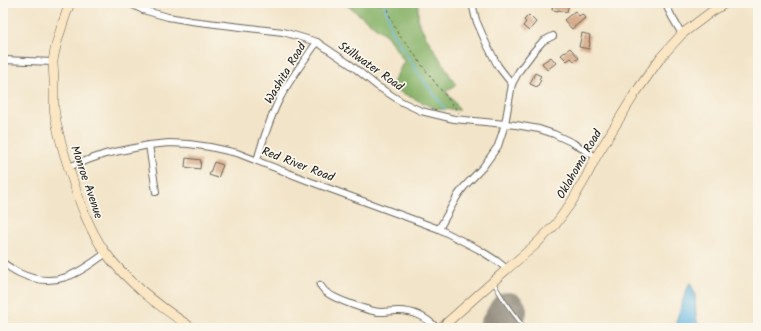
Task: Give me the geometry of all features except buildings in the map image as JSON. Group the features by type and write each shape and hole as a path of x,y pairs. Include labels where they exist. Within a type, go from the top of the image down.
{"street":[{"name":"Monroe Avenue","path":"70,3 62,24 53,62 54,108 68,167 84,214 106,253 125,274 140,289 161,306 192,328"},
{"name":"Stillwater Road","path":"129,3 143,10 168,17 283,32 317,42 351,65 377,86 402,102 421,111 465,120 539,129 573,143 596,157"},
{"path":"472,3 476,20 486,43 498,66 512,84"},
{"path":"665,3 682,34"},
{"name":"Oklahoma Road","path":"441,328 534,246 555,225 585,180 596,157 634,95 661,58 682,34 726,3"},
{"path":"438,229 451,205 464,186 483,167 498,146 505,124 512,84 534,51 553,36"},
{"name":"Washita Road","path":"257,160 262,140 279,101 290,81 317,42"},
{"path":"3,60 53,62"},
{"name":"Red River Road","path":"68,167 105,154 149,145 169,143 210,146 257,160 438,229 478,249 507,269"},
{"path":"149,145 156,192"},
{"path":"3,263 19,273 47,280 58,280 81,270 106,253"},
{"path":"320,285 326,292 338,299 370,310 380,312 414,312 430,321 437,328"}],"lane":[{"path":"493,282 504,302 525,328"}],"path":[{"path":"388,3 389,14 398,34 465,120"}],"green space":[{"path":"343,3 418,3 418,21 456,85 446,91 460,110 436,109 392,88 404,61 387,36"}],"water":[{"path":"690,282 695,294 696,317 699,328 674,328 683,300"}],"waterway":[{"path":"384,3 390,29 418,73 445,109"}],"runway":[{"path":"498,328 508,311"}]}
